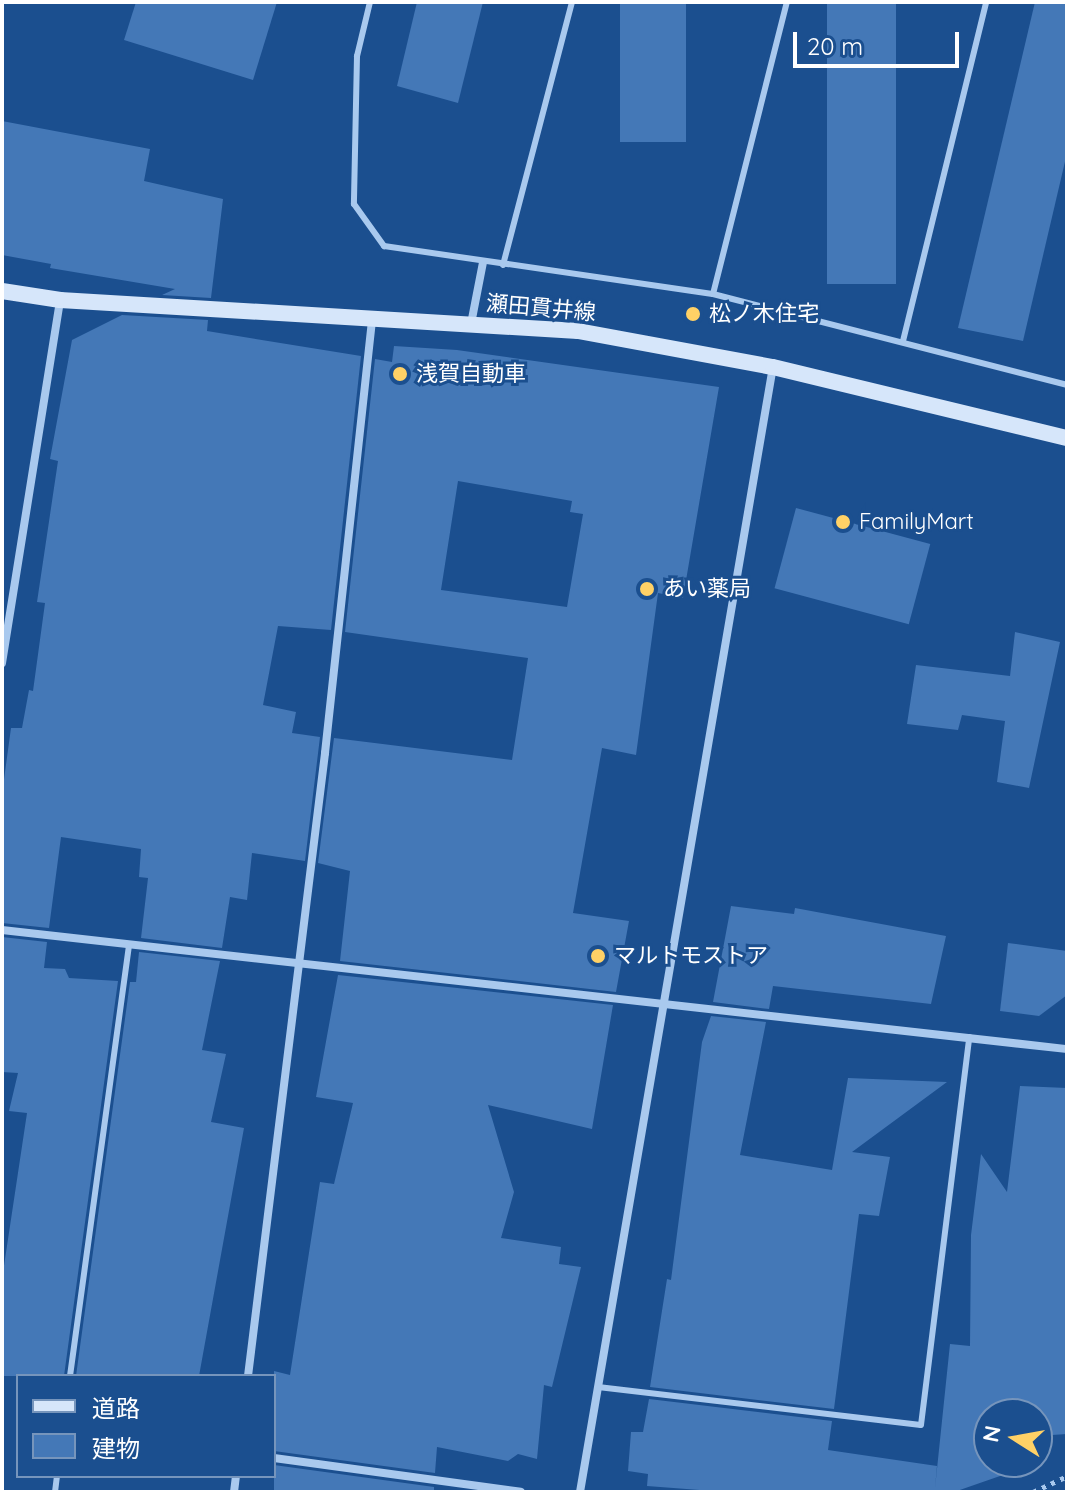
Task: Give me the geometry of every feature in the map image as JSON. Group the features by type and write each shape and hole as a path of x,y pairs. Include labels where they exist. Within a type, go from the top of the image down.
{"main road":[{"name":"瀬田貫井線","path":"2,291 60,300 578,331 773,367 1067,438"}],"street":[{"path":"471,324 483,262"},
{"path":"2,663 60,300"},
{"path":"248,1374 372,317"},
{"path":"580,1492 773,367"},
{"path":"2,930 1067,1049"},
{"path":"276,1458 521,1492"}],"lane":[{"path":"370,2 357,56 354,204 384,246 713,294 1067,385"},
{"path":"503,265 572,2"},
{"path":"713,294 787,2"},
{"path":"903,341 986,2"},
{"path":"70,1374 129,944"},
{"path":"598,1387 921,1425 969,1036"}],"path":[{"path":"1033,1492 1067,1476"}],"building":[{"path":"136,2 277,2 253,80 124,40"},
{"path":"417,2 483,2 458,103 397,86"},
{"path":"620,2 686,2 686,142 620,142"},
{"path":"827,2 896,2 896,284 827,284"},
{"path":"1035,2 1067,2 1067,153 1023,341 958,328"},
{"path":"2,121 150,149 144,181 223,199 211,298 162,295 175,289 50,268 51,264 2,255"},
{"path":"122,315 208,320 207,331 361,356 331,630 278,626 263,705 296,712 292,733 320,737 305,861 252,853 247,900 230,897 222,948 141,938 148,878 139,877 141,849 61,837 49,928 2,923 2,794 11,728 22,728 29,690 33,691 45,603 37,602 58,461 50,459 72,340"},
{"path":"394,346 457,350 719,387 683,598 658,593 636,755 602,748 573,913 629,921 616,992 340,961 350,871 318,863 334,738 512,760 528,658 345,632 375,359 392,362","holes":["458,481 572,501 570,512 583,514 567,607 441,590"]},
{"path":"796,508 930,544 909,624 775,588"},
{"path":"1015,632 1060,642 1029,788 997,782 1005,721 962,715 958,730 907,724 916,665 1010,676"},
{"path":"731,906 794,914 795,908 946,936 931,1004 773,986 769,1009 713,1002"},
{"path":"2,937 47,942 44,968 65,969 69,978 118,981 64,1374 2,1376 2,1279 27,1113 9,1111 18,1073 2,1072"},
{"path":"1008,943 1067,951 1067,995 1039,1016 1000,1011"},
{"path":"139,952 220,961 202,1050 226,1054 211,1122 244,1128 199,1374 76,1374 130,982 136,982"},
{"path":"338,975 613,1005 592,1129 488,1105 514,1192 501,1238 561,1247 559,1264 581,1267 552,1387 544,1385 537,1459 518,1454 508,1461 437,1447 435,1473 276,1451 274,1371 290,1375 320,1182 334,1184 353,1103 316,1097"},
{"path":"711,1016 766,1022 740,1155 832,1170 848,1078 947,1082 852,1152 890,1157 879,1216 859,1214 834,1409 650,1387 667,1279 671,1280 702,1042"},
{"path":"1020,1086 1067,1088 1067,1434 1053,1435 1053,1398 973,1398 973,1478 994,1478 954,1492 726,1492 647,1486 648,1474 628,1471 631,1432 643,1432 649,1399 832,1421 828,1450 937,1466 935,1488 950,1344 970,1346 971,1235 981,1154 1007,1192"},
{"path":"276,1465 434,1487 434,1492 274,1492"}],"place":[{"name":"松ノ木住宅","path":"693,314"},
{"name":"浅賀自動車","path":"400,374"},
{"name":"FamilyMart","path":"843,522"},
{"name":"あい薬局","path":"647,589"},
{"name":"マルトモストア","path":"598,956"}]}
